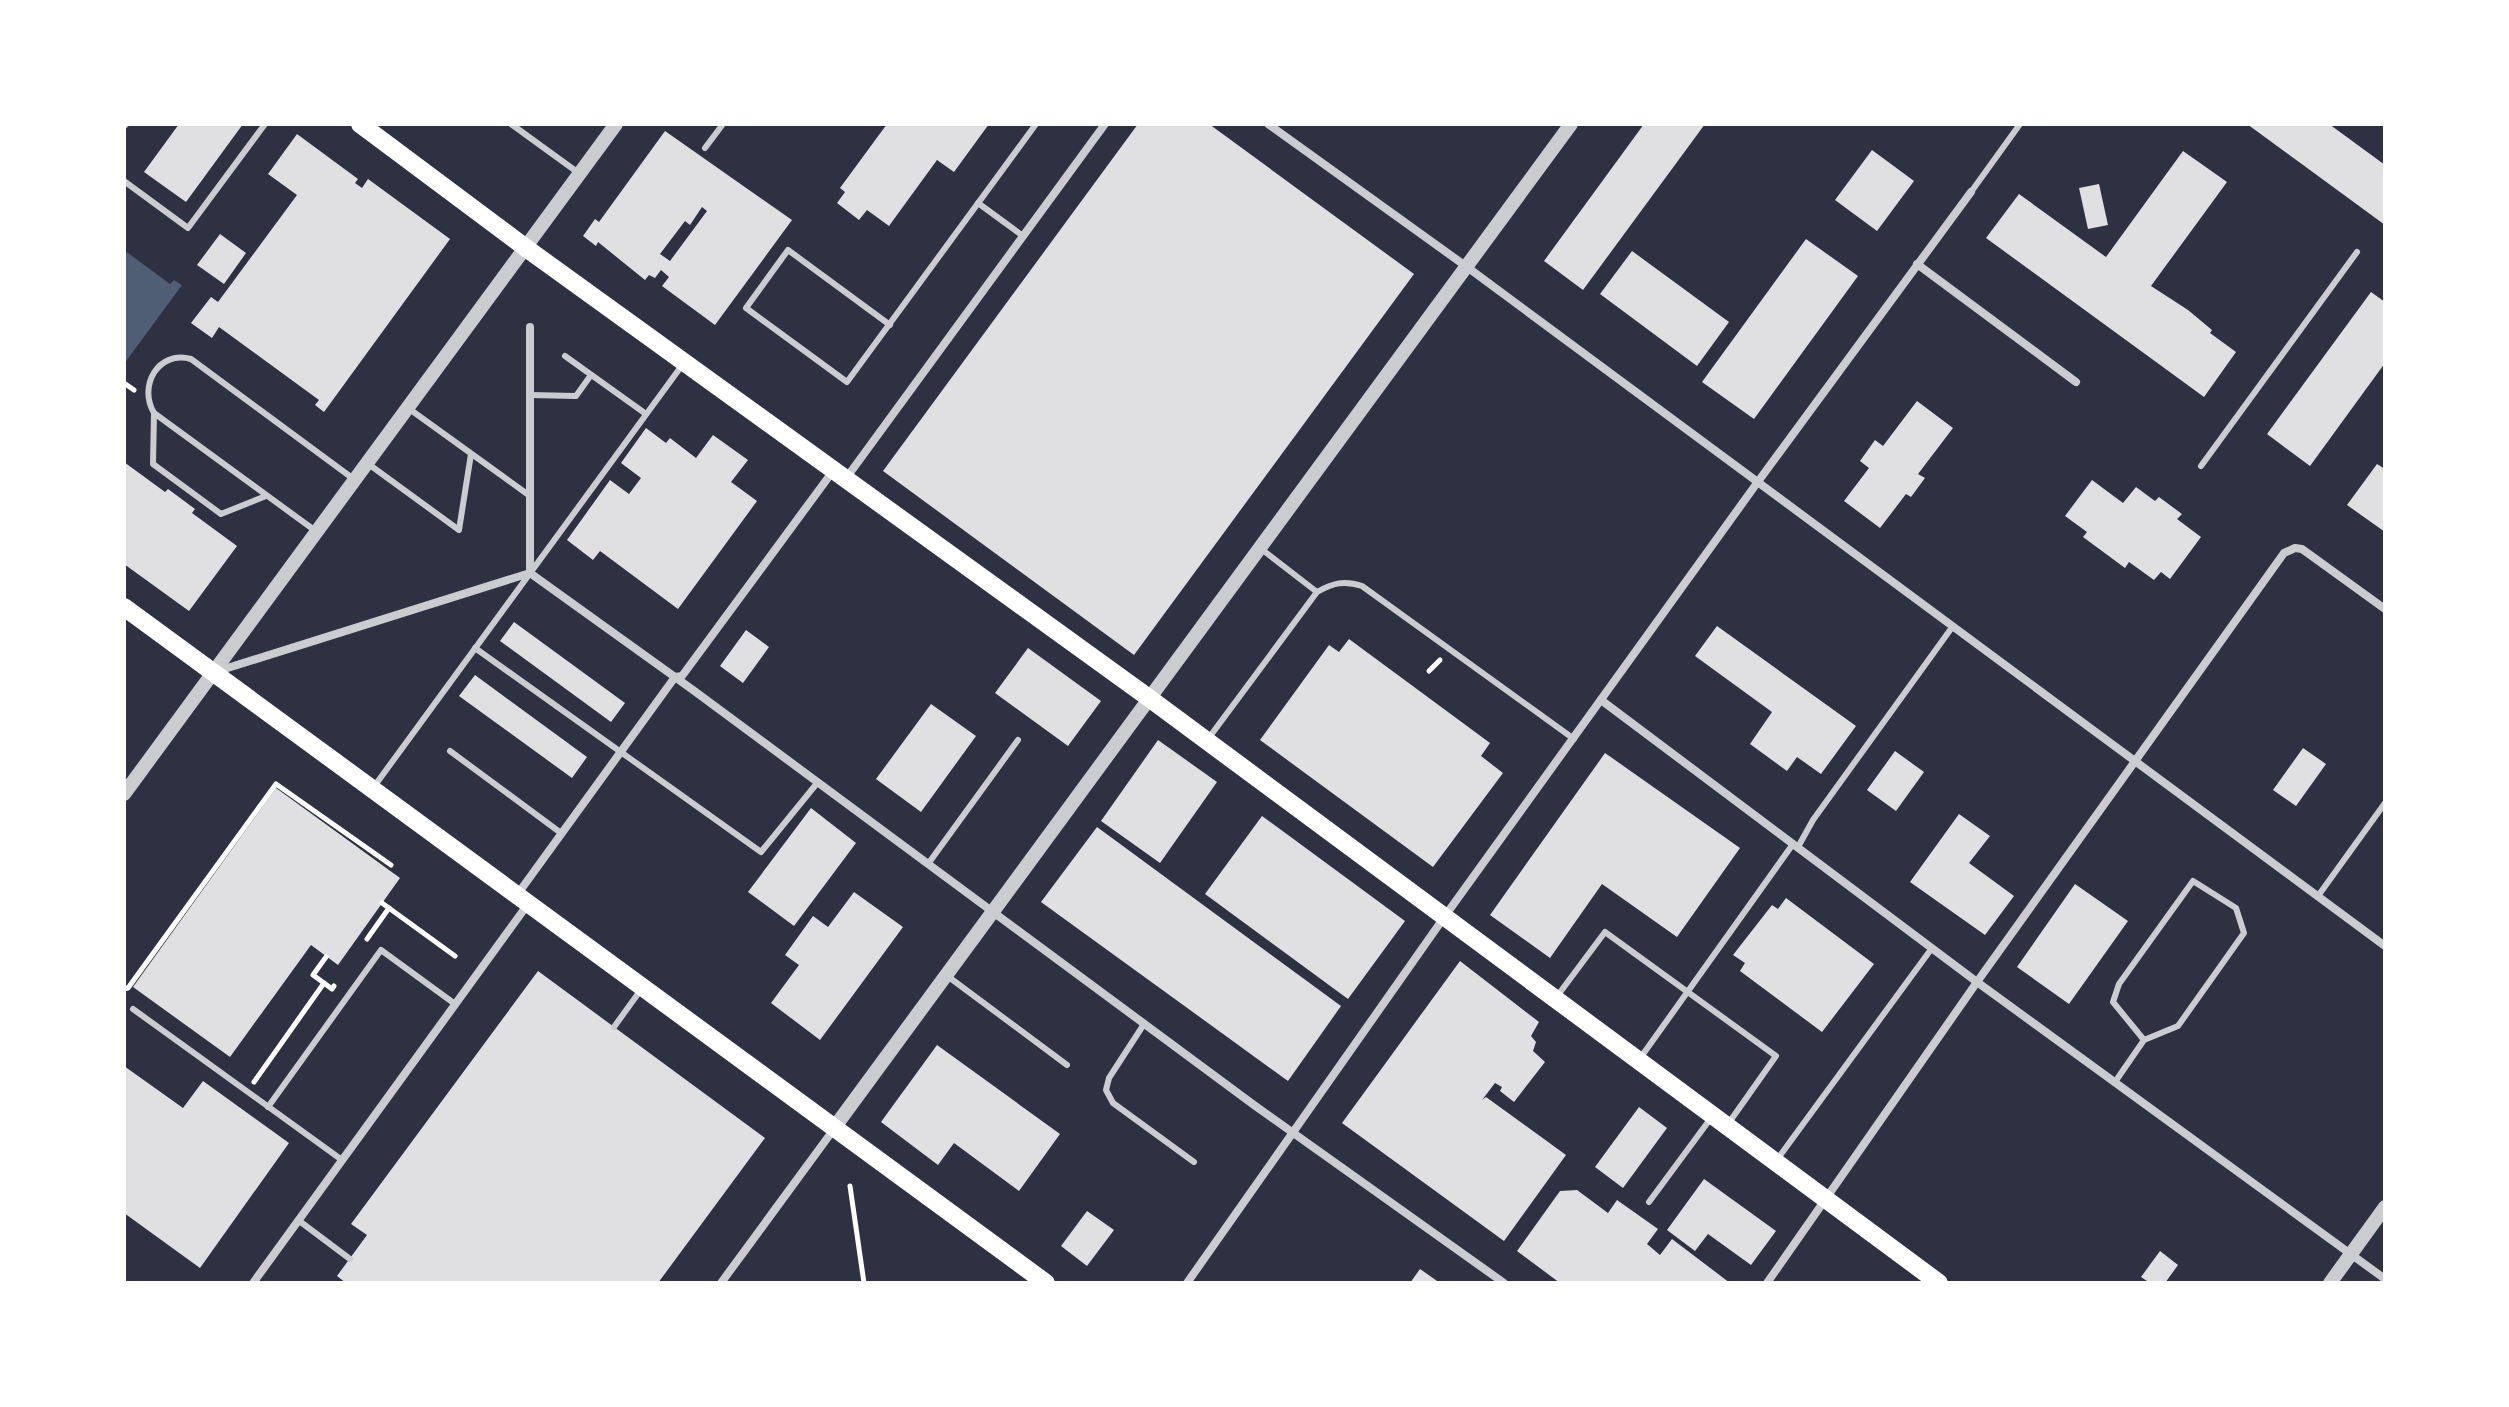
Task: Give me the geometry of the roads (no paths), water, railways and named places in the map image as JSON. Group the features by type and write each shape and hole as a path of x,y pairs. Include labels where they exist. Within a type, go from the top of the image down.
{"main road":[{"path":"360,124 526,248 1149,698 1939,1283"},
{"path":"124,607 1046,1283"}],"street":[{"path":"124,794 616,124"},
{"path":"253,1283 455,1004 561,833 675,677 682,676 840,474 1105,124"},
{"path":"1268,124 1467,267 2385,946"},
{"path":"721,1283 1571,124"},
{"path":"1187,1283 1445,916 1971,192"},
{"path":"1917,264 2076,382"},
{"path":"530,327 530,573"},
{"path":"1767,1283 1977,982 2282,556 2295,548 2305,551 2385,609"},
{"path":"213,673 530,573"},
{"path":"530,573 1144,1024 1504,1283"},
{"path":"1601,700 2382,1280"},
{"path":"2330,1283 2385,1207"}],"lane":[{"path":"124,181 188,228 265,124"},
{"path":"511,124 580,174"},
{"path":"705,148 723,124"},
{"path":"890,325 788,250 746,308 847,382 890,325 1036,124"},
{"path":"1971,192 2020,124"},
{"path":"978,203 1023,236"},
{"path":"2201,466 2357,252"},
{"path":"565,356 646,414"},
{"path":"267,495 221,514 153,464 154,413 147,393 154,372 170,359 191,359 355,480"},
{"path":"371,789 685,362"},
{"path":"530,395 576,396 591,375"},
{"path":"408,408 530,496"},
{"path":"154,413 317,532"},
{"path":"367,463 459,530 471,454"},
{"path":"1260,548 1317,592"},
{"path":"1207,741 1317,592 1330,584 1348,582 1362,586 1574,739"},
{"path":"1639,1060 1953,626"},
{"path":"475,648 761,852 818,782"},
{"path":"928,864 1018,740"},
{"path":"450,751 561,833"},
{"path":"2318,896 2385,803"},
{"path":"2115,1082 2144,1040 2178,1026 2244,933 2236,908 2193,881 2119,984 2113,1002 2144,1040"},
{"path":"1556,998 1605,932 1776,1056 1649,1202"},
{"path":"1776,1161 1932,948"},
{"path":"268,1107 381,950 455,1004"},
{"path":"946,975 1067,1065"},
{"path":"614,1027 643,988"},
{"path":"133,1009 342,1160"},
{"path":"1144,1024 1109,1078 1106,1090 1113,1103 1194,1162"},
{"path":"298,1220 350,1259"},
{"path":"1485,1283 1492,1274"}],"water":[{"path":"124,250 170,284 174,280 182,285 124,364"}]}
